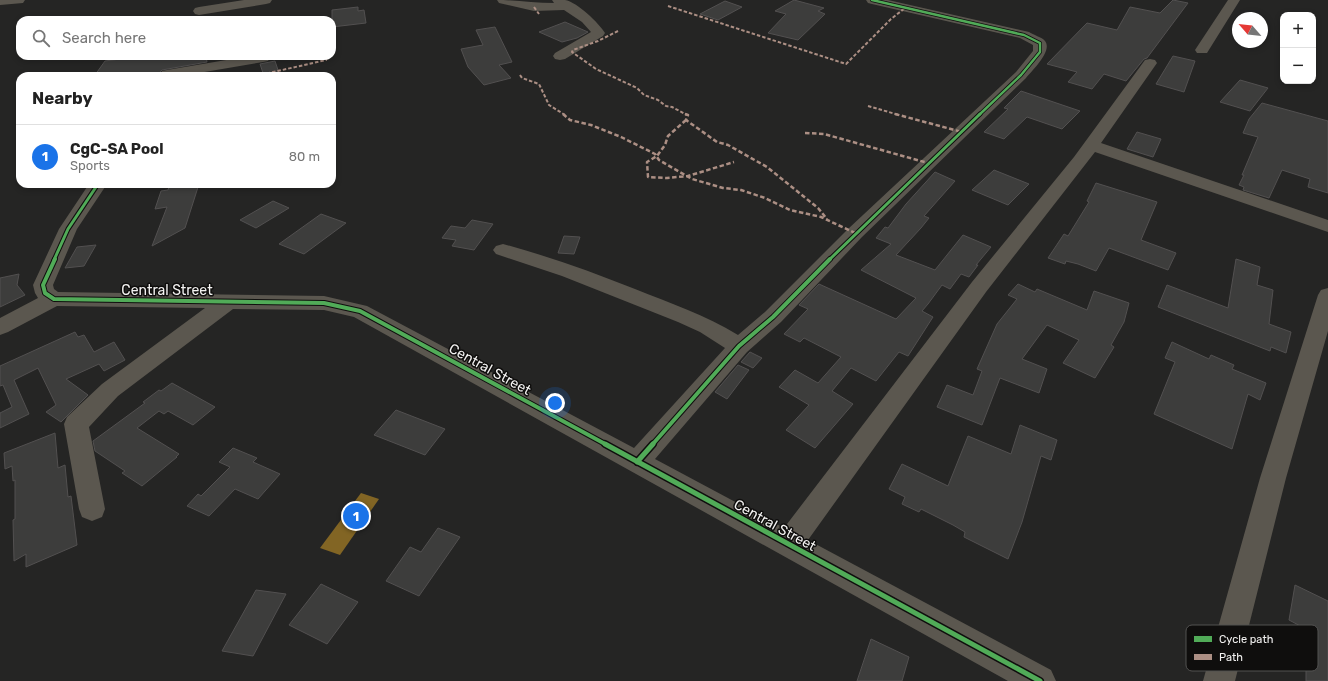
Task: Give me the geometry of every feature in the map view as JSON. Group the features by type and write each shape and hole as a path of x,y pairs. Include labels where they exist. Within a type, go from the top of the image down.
{"street":[{"path":"0,1 19,0"},
{"path":"197,16 205,0"},
{"path":"212,0 246,3"},
{"path":"197,16 246,3 266,0"},
{"path":"503,0 534,8 562,3 596,28 598,33 560,56"},
{"path":"638,462 739,346 773,316 855,233 1021,75 1040,52 1040,43 1024,35 872,0"},
{"path":"1202,50 1234,0"},
{"path":"168,71 248,60"},
{"path":"788,545 979,286 1091,146 1150,64"},
{"path":"1091,146 1328,226"},
{"path":"0,326 54,299 45,293 43,285 68,229 95,188"},
{"path":"503,250 569,271 686,317 708,327 739,346"},
{"path":"1234,625 1273,478 1328,295"},
{"name":"Central Street","path":"54,299 324,303 360,311 638,462 1023,677"},
{"path":"92,509 76,424 110,390 228,302"},
{"path":"1219,681 1222,671"}],"shaded area":[{"path":"361,493 379,499 340,555 320,548"}],"building":[{"path":"794,0 824,8 818,11 825,14 798,40 768,33 786,14 775,11"},
{"path":"1173,0 1188,3 1147,58 1144,59 1126,81 1104,74 1092,89 1068,82 1077,72 1047,64 1087,23 1117,30 1130,7 1160,13"},
{"path":"725,1 742,7 718,20 700,14"},
{"path":"358,7 358,11 364,10 366,23 336,27 336,16 332,16 332,10"},
{"path":"565,22 588,32 577,38 562,42 539,32"},
{"path":"495,27 512,62 499,65 511,78 484,85 468,67 461,49 483,45 476,30"},
{"path":"1173,56 1195,61 1184,92 1156,84"},
{"path":"207,60 207,62 162,70 160,72 97,72 105,61"},
{"path":"275,61 279,72 263,72 260,64"},
{"path":"1240,80 1268,88 1250,111 1220,102"},
{"path":"1021,91 1080,111 1062,129 1027,117 1004,139 984,132 1008,109 1004,108"},
{"path":"1262,103 1328,121 1328,193 1308,187 1310,179 1282,170 1269,198 1243,190 1244,187 1239,185 1258,137 1243,133 1249,119"},
{"path":"1137,132 1161,139 1153,157 1127,149"},
{"path":"994,170 1029,184 1008,205 972,190"},
{"path":"935,172 955,181 924,216 929,218 896,255 935,270 963,235 991,247 976,265 978,265 969,277 961,274 950,289 942,285 922,311 933,317 908,356 899,352 876,381 851,368 832,391 853,404 815,448 786,430 809,405 779,387 795,370 818,383 841,357 804,338 800,342 784,334 808,309 799,305 819,284 896,319 916,298 861,270 891,244 876,238 885,227 888,228 906,204"},
{"path":"1096,183 1157,202 1141,240 1176,253 1168,270 1109,248 1096,271 1078,264 1066,261 1065,264 1048,258 1064,234 1068,236 1089,202 1087,201"},
{"path":"169,188 198,188 185,228 152,246 167,207 155,209 161,191 168,190"},
{"path":"273,201 289,208 256,228 240,220"},
{"path":"321,214 346,223 304,254 279,244"},
{"path":"472,220 493,224 474,250 452,246 456,240 442,238 451,226 465,228"},
{"path":"564,236 580,237 574,254 558,253"},
{"path":"96,245 84,266 65,268 77,247"},
{"path":"1236,259 1260,267 1257,285 1273,290 1269,324 1291,332 1286,353 1271,347 1270,351 1158,307 1167,285 1228,308"},
{"path":"19,274 17,285 25,295 0,307 0,278"},
{"path":"1018,284 1035,292 1037,289 1087,310 1094,291 1129,303 1124,322 1111,345 1114,347 1095,378 1063,363 1079,340 1047,325 1022,359 1047,369 1039,393 1000,378 982,425 937,407 947,385 973,395 982,371 977,369 997,324 1017,299 1008,295"},
{"path":"75,332 78,337 84,335 94,352 114,342 125,360 104,371 99,364 66,379 88,395 61,422 46,412 56,405 38,368 14,380 29,414 0,428 0,413 12,407 3,385 0,386 0,366"},
{"path":"1172,342 1209,359 1211,355 1234,365 1232,369 1266,383 1260,400 1248,394 1232,449 1154,414 1175,362 1165,358"},
{"path":"750,352 762,358 753,368 741,362"},
{"path":"738,365 749,370 727,399 715,392"},
{"path":"172,383 215,407 193,425 168,411 164,414 159,411 137,428 179,454 142,486 122,473 125,471 95,451 93,441 145,403 143,402 159,390 161,391"},
{"path":"396,410 445,429 425,455 374,435"},
{"path":"1020,425 1057,440 1051,460 1041,456 1022,522 1008,559 964,537 965,532 953,525 921,509 919,512 902,504 905,497 889,489 902,464 948,486 968,436 1011,454"},
{"path":"55,433 58,468 65,465 68,497 71,496 77,545 26,567 26,554 14,561 13,520 15,519 15,480 13,481 12,466 5,469 4,453"},
{"path":"233,448 257,458 253,462 280,474 258,499 235,489 209,516 187,506 198,494 201,496 230,467 219,462"},
{"path":"438,528 460,537 419,596 386,581 410,547 421,552"},
{"path":"321,584 358,602 327,644 289,625"},
{"path":"1295,585 1328,601 1328,681 1306,681 1306,671 1318,671 1318,625 1298,625 1289,620"},
{"path":"256,590 286,594 253,656 222,651"},
{"path":"871,639 909,657 902,681 857,681"}],"marked path":[{"path":"668,6 846,64 891,19 905,8"},
{"path":"534,7 539,14"},
{"path":"618,31 598,41 573,50 572,52 596,69 637,88 644,95 658,100 666,106 672,107 688,115 686,120 717,142 728,145 767,167 818,208 827,219"},
{"path":"274,72 326,60"},
{"path":"520,75 522,78 539,84 549,105 567,116 570,120 591,125 621,137 655,154 659,160 692,179 723,188 741,190 765,198 790,210 821,217 855,233"},
{"path":"868,106 962,132"},
{"path":"686,120 668,136 665,145 657,156 647,162 648,177 667,178 688,176 734,162"},
{"path":"805,133 824,134 928,163"}],"cycle path":[{"path":"637,462 739,346 773,317 855,233 1021,75 1040,52 1040,43 1024,35 872,0"},
{"path":"95,188 68,229 43,285 45,293 54,299 324,303 360,311 1040,681"}],"place":[{"name":"CgC-SA Pool","path":"356,516"}]}
